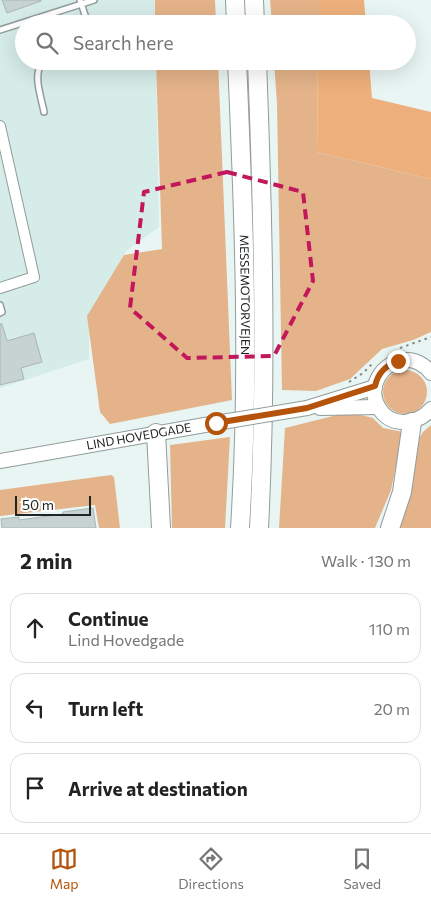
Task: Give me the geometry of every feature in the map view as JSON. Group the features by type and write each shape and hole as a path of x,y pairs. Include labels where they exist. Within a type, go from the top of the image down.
{"highway":[{"path":"235,0 236,15"},
{"path":"254,0 255,15"},
{"name":"MESSEMOTORVEJEN","path":"238,70 244,220 245,450 240,528"},
{"name":"MESSEMOTORVEJEN","path":"256,70 263,218 263,445 258,528"},
{"path":"390,528 402,492 412,422"},
{"path":"156,433 162,528"}],"main road":[{"path":"431,373 426,360 398,361 387,366 379,374 375,386 378,407 392,420 412,422 422,418 431,409"},
{"name":"LIND HOVEDGADE","path":"307,408 375,386"},
{"name":"LIND HOVEDGADE","path":"0,461 307,408 378,407"}],"street":[{"path":"0,128 34,277 0,288"}],"lane":[{"path":"43,15 80,2 94,0"},
{"path":"80,2 85,15"},
{"path":"0,30 15,25"},
{"path":"38,70 37,78 44,112"},
{"path":"0,305 2,312 0,312"}],"highlighted area":[{"path":"227,172 303,192 313,281 274,356 187,358 130,308 144,192"}],"shaded area":[{"path":"0,0 155,0 155,15 15,15 15,70 156,70 159,227 126,251 89,318 89,359 0,388"},
{"path":"155,0 215,0 216,15 155,15"},
{"path":"270,0 319,0 319,15 271,15"},
{"path":"319,0 364,0 365,15 319,15"},
{"path":"156,70 218,70 232,400 110,424 100,412 87,316 124,255 162,249"},
{"path":"275,70 318,70 317,152 431,179 431,332 413,340 382,349 350,379 316,391 282,390 277,104"},
{"path":"318,70 370,70 372,98 431,112 431,179 317,152"},
{"path":"405,370 417,374 423,380 427,392 423,404 417,410 405,414 393,410 387,404 383,392 387,380 393,374"},
{"path":"349,412 373,418 383,428 403,432 391,490 375,528 279,528 285,428"},
{"path":"431,425 431,528 395,528 418,441 423,432"},
{"path":"230,437 225,528 172,528 170,445"},
{"path":"111,475 114,477 120,528 99,528 95,505 0,516 0,490"}],"building":[{"path":"2,0 41,0 41,1 7,13"},
{"path":"0,324 2,324 7,341 34,333 42,362 21,368 24,379 0,385"},
{"path":"93,508 96,528 2,528 1,519 19,517 19,520"}],"route":[{"path":"216,423 307,408 375,386 379,374 387,366 398,361"}]}
